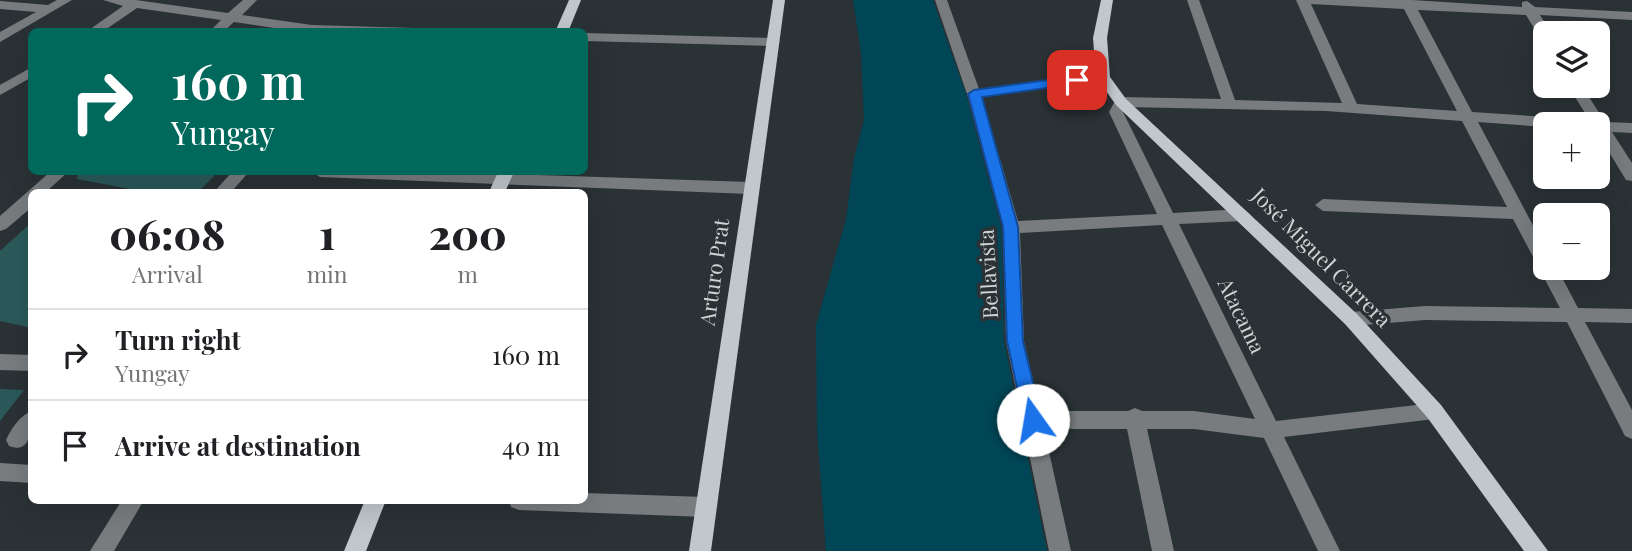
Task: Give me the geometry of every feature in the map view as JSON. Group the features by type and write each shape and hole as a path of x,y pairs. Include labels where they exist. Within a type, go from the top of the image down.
{"main road":[{"path":"563,28 575,0"},
{"name":"Arturo Prat","path":"700,551 779,0"},
{"path":"1103,77 1100,38 1107,0"},
{"name":"José Miguel Carrera","path":"1103,77 1121,102 1352,319 1434,411 1537,551"},
{"path":"355,551 374,504"}],"street":[{"path":"0,38 66,0"},
{"path":"109,0 296,28"},
{"path":"220,28 251,0"},
{"name":"Bellavista","path":"941,0 974,94 1011,227 1015,341 1060,551"},
{"path":"1193,0 1229,102"},
{"path":"1352,108 1303,0 1527,6 1632,16"},
{"path":"1407,3 1469,116 1533,242"},
{"path":"0,5 47,9"},
{"path":"98,28 133,5"},
{"path":"1527,6 1536,21"},
{"path":"588,37 773,42"},
{"path":"0,91 28,74"},
{"path":"974,94 1103,77"},
{"path":"1121,102 1229,102 1533,121"},
{"name":"Atacama","path":"1121,102 1116,112 1329,551"},
{"path":"1610,127 1632,128"},
{"path":"1610,144 1632,177"},
{"path":"40,189 56,175"},
{"path":"225,189 239,175"},
{"path":"381,175 750,188"},
{"path":"0,225 28,200"},
{"path":"1323,205 1517,213"},
{"path":"1011,227 1243,215"},
{"path":"1554,280 1632,430"},
{"path":"1352,319 1425,313 1632,316"},
{"path":"0,362 28,363"},
{"path":"1033,420 1135,417 1194,420 1272,430 1434,411"},
{"path":"1135,417 1163,551"},
{"path":"16,440 28,424"},
{"path":"0,472 28,474"},
{"path":"588,503 705,507"},
{"path":"101,551 131,504"}],"shaded area":[{"path":"853,0 933,0 966,94 1001,227 1004,341 1047,551 826,551 817,430 816,325 846,219 854,158 864,120 861,53"}],"building":[{"path":"78,175 215,175 201,189 130,189 77,179"},
{"path":"28,226 28,327 0,321 0,251"},
{"path":"0,389 24,390 0,421"}],"route":[{"path":"1033,420 1015,341 1011,227 974,94 1077,80"}]}
